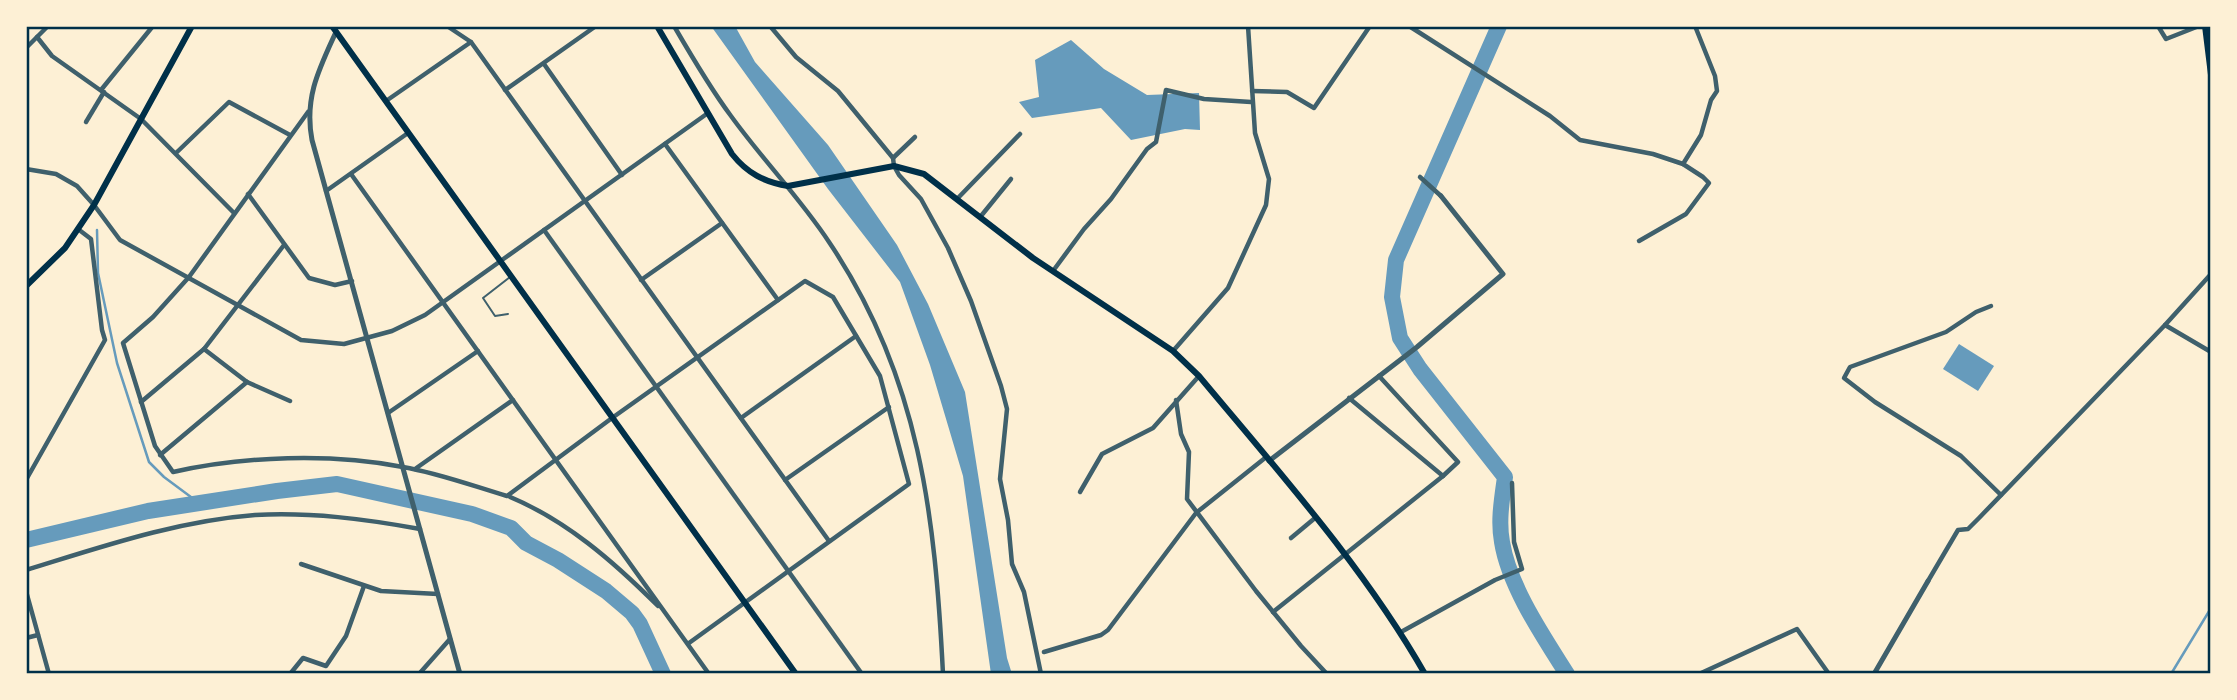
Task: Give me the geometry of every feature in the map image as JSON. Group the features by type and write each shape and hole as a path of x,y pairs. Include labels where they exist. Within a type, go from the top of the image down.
{"main road":[{"path":"26,286 65,248 94,205 192,26"},
{"path":"657,26 732,155 743,168 765,180 789,185 893,163 924,174 1053,271 1173,351 1199,376 1344,555 1401,632 1425,674"},
{"path":"2205,26 2211,75"},
{"path":"335,28 796,674"}],"street":[{"path":"26,48 48,26"},
{"path":"86,122 102,91 153,26"},
{"path":"447,26 471,42 829,541"},
{"path":"674,26 731,116 789,185 830,243 881,337 904,394 916,438 930,511 943,674"},
{"path":"769,26 796,57 838,91 905,183 921,199 948,248 971,301 1007,409 1000,479 1008,520 1012,564 1024,592 1041,674"},
{"path":"1173,351 1228,288 1266,205 1269,179 1255,133 1248,26"},
{"path":"1252,91 1287,92 1314,108 1370,26"},
{"path":"1409,26 1550,116 1580,140 1653,154 1683,164 1709,183 1686,214 1639,241"},
{"path":"1683,164 1701,135 1711,100 1717,91 1695,26"},
{"path":"2158,26 2166,38 2199,26"},
{"path":"505,90 594,27"},
{"path":"335,28 313,87 309,112 312,139 460,674"},
{"path":"37,37 52,56 141,119 234,213"},
{"path":"386,101 471,42"},
{"path":"544,64 622,175"},
{"path":"1053,271 1147,149 1156,142 1166,90 1204,99 1251,102"},
{"path":"176,153 229,102 290,135"},
{"path":"309,112 189,277 153,317 123,343 160,455 173,472 208,464 295,459 403,467 507,496 531,505 592,546 622,570 669,617"},
{"path":"26,169 55,174 77,186 120,240 153,260 189,277 301,340 332,345 367,339 415,321 708,113"},
{"path":"326,191 408,133"},
{"path":"957,199 1020,134"},
{"path":"893,163 915,137"},
{"path":"665,144 778,300"},
{"path":"351,174 709,674"},
{"path":"1044,652 1101,635 1108,630 1196,513 1417,347 1503,274 1441,196 1420,177"},
{"path":"981,216 1011,179"},
{"path":"248,194 309,278 335,285 352,281"},
{"path":"641,280 722,223"},
{"path":"26,480 105,340 92,239 78,229"},
{"path":"544,230 862,674"},
{"path":"141,402 204,349 284,245"},
{"path":"1874,674 1958,530 1968,529 2211,274"},
{"path":"507,496 555,458 805,281 833,297 880,376 909,484 689,643"},
{"path":"1991,306 1976,312 1947,332 1850,366 1844,378 1875,402 1961,456 2001,495"},
{"path":"2165,325 2211,352"},
{"path":"741,418 856,336"},
{"path":"204,349 247,382 290,401"},
{"path":"387,413 478,351"},
{"path":"1080,492 1102,453 1153,428 1199,376"},
{"path":"1273,612 1458,462 1379,376"},
{"path":"160,455 247,382"},
{"path":"1349,398 1443,476"},
{"path":"414,470 513,400"},
{"path":"1176,400 1181,434 1189,452 1187,499 1273,612 1327,674"},
{"path":"785,480 889,407"},
{"path":"1401,632 1522,569 1514,542 1512,483"},
{"path":"26,569 182,525 254,516 339,517 420,527"},
{"path":"1291,538 1315,518"},
{"path":"301,564 381,591 438,594"},
{"path":"290,674 303,658 326,666 346,636 364,586"},
{"path":"26,590 48,674"},
{"path":"1699,674 1797,629 1829,674"},
{"path":"26,638 38,635"},
{"path":"419,674 451,638"}],"lane":[{"path":"508,314 495,316 483,298 511,276"}],"water":[{"path":"711,26 735,26 755,62 828,145 897,245 928,304 965,392 1007,658 1012,674 991,674 963,476 930,365 900,282 828,189"},
{"path":"1071,40 1104,69 1147,95 1199,93 1200,130 1185,129 1131,140 1101,108 1032,118 1019,102 1039,97 1035,60"},
{"path":"1959,344 1994,366 1978,391 1943,369"}],"waterway":[{"path":"1499,26 1396,260 1392,297 1400,338 1420,369 1505,477 1500,526 1506,559 1528,610 1567,674"},
{"path":"97,230 98,273 117,363 149,462 199,503"},
{"path":"26,540 148,511 337,484 472,514 511,528 526,543 606,591 632,613 640,624 663,674"},
{"path":"2171,674 2211,608"}]}
